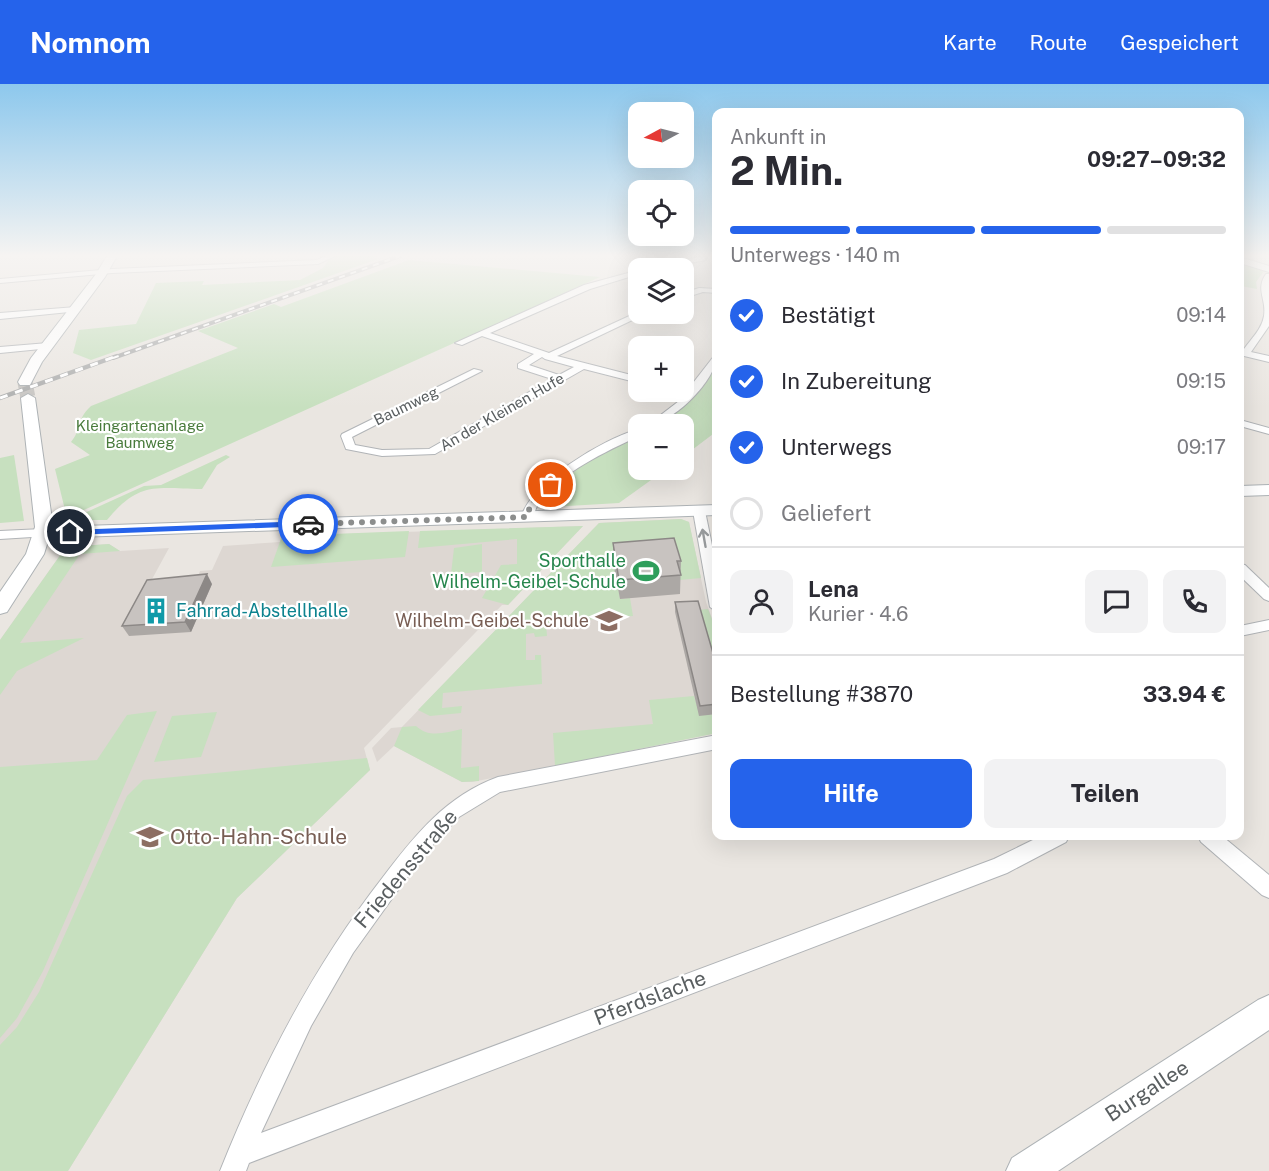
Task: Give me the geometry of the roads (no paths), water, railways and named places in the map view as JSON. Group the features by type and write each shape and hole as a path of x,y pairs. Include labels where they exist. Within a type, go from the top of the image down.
{"main road":[{"path":"0,607 35,554 43,533 38,468 26,390 27,376 76,309"},
{"path":"1244,491 1269,490"},
{"path":"43,533 708,511"},
{"name":"Burgallee","path":"1025,1171 1269,1011"}],"street":[{"path":"459,343 542,307"},
{"path":"1244,352 1247,351 1257,336 1269,314 1268,307"},
{"path":"0,316 76,309"},
{"path":"560,379 521,366 628,319"},
{"path":"482,333 581,368 628,378"},
{"path":"1257,336 1269,339"},
{"path":"0,350 48,346"},
{"path":"1244,353 1269,359"},
{"path":"694,384 712,364"},
{"name":"An der Kleinen Hufe","path":"350,447 382,453 431,452 581,368"},
{"name":"Baumweg","path":"350,447 346,436 477,371"},
{"path":"669,414 678,408 682,402"},
{"path":"1244,424 1269,431"},
{"path":"527,517 533,500 582,461 606,446 628,437"},
{"path":"708,511 712,554"},
{"path":"0,535 43,533"},
{"path":"1244,572 1269,596"},
{"path":"1244,630 1269,625"},
{"name":"Friedensstraße","path":"236,1162 292,1034 329,967 366,913 450,811 471,796 498,785 712,743"},
{"name":"Pferdslache","path":"236,1162 1000,866 1051,840"},
{"path":"1213,840 1269,888"}],"tunnel":[{"path":"25,382 28,398"}],"railway":[{"path":"113,358 257,307"},
{"path":"0,398 117,356"}],"place":[{"name":"Sporthalle Wilhelm-Geibel-Schule","path":"646,571"},
{"name":"Fahrrad-Abstellhalle","path":"156,611"},
{"name":"Wilhelm-Geibel-Schule","path":"609,621"},
{"name":"Otto-Hahn-Schule","path":"150,837"}],"park label":[{"name":"Kleingartenanlage Baumweg","path":"140,434"}]}
